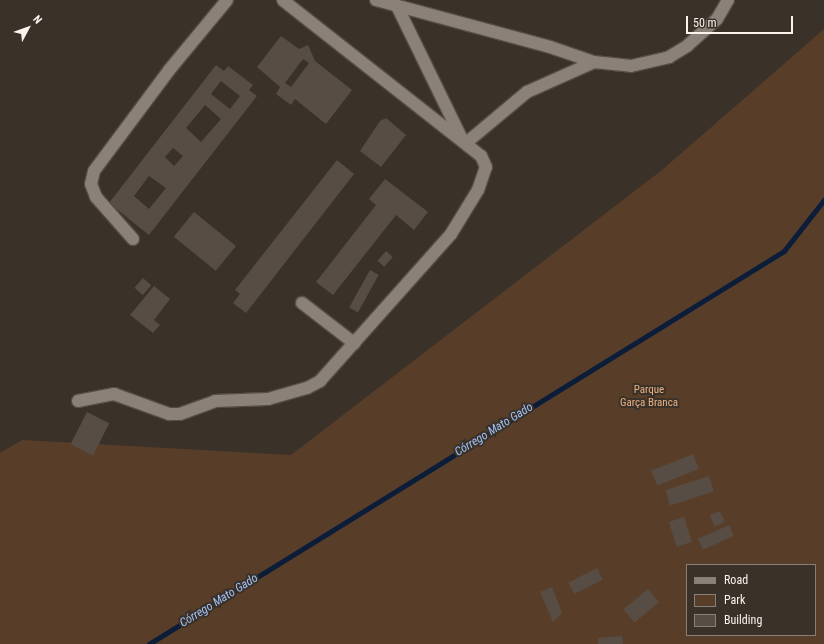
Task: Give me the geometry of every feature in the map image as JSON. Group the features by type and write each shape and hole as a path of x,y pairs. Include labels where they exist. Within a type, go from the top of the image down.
{"lane":[{"path":"133,239 96,197 92,184 94,171 170,69 227,0"},
{"path":"78,401 114,394 169,414 180,414 215,401 249,402 294,394 320,381 451,234 478,190 486,167 481,156 283,0"},
{"path":"376,0 550,47 594,62 631,66 669,57 717,19 728,0"},
{"path":"397,6 464,142"},
{"path":"464,142 527,92 594,62"},
{"path":"302,303 354,343"}],"green space":[{"name":"Parque Garça Branca","path":"824,29 824,644 0,644 0,453 22,440 291,455 662,170"}],"building":[{"path":"281,36 299,49 308,45 315,61 352,90 326,124 295,99 291,105 276,94 280,87 257,67","holes":["303,59 309,63 291,87 285,83"]},
{"path":"216,65 224,71 228,66 253,85 249,90 257,96 149,235 109,203","holes":["221,81 240,96 230,109 211,94","205,105 221,119 201,142 186,128","173,148 183,156 174,166 165,157","149,176 166,188 149,209 134,196"]},
{"path":"386,118 406,135 381,167 360,151 380,121"},
{"path":"337,160 354,174 246,313 233,303 240,294 235,290"},
{"path":"385,179 428,212 414,230 396,215 333,295 316,282 376,205 369,199"},
{"path":"194,212 236,246 216,271 174,237"},
{"path":"386,251 393,257 384,267 377,261"},
{"path":"370,270 379,275 358,312 349,308"},
{"path":"143,278 151,285 143,295 134,288"},
{"path":"154,286 170,299 154,320 160,325 153,333 130,315"},
{"path":"87,412 109,423 93,455 71,444"},
{"path":"693,454 699,469 657,486 651,471"},
{"path":"709,476 714,491 670,505 665,490"},
{"path":"720,511 725,522 715,526 710,515"},
{"path":"684,517 692,542 677,547 669,522"},
{"path":"729,525 734,536 703,550 698,539"},
{"path":"597,568 603,580 574,594 568,583"},
{"path":"552,587 562,613 553,622 540,592"},
{"path":"648,589 659,602 634,623 623,610"},
{"path":"622,636 623,644 598,644 598,638"}],"waterway":[{"name":"Córrego Mato Gado","path":"149,644 784,251 824,200"}]}
